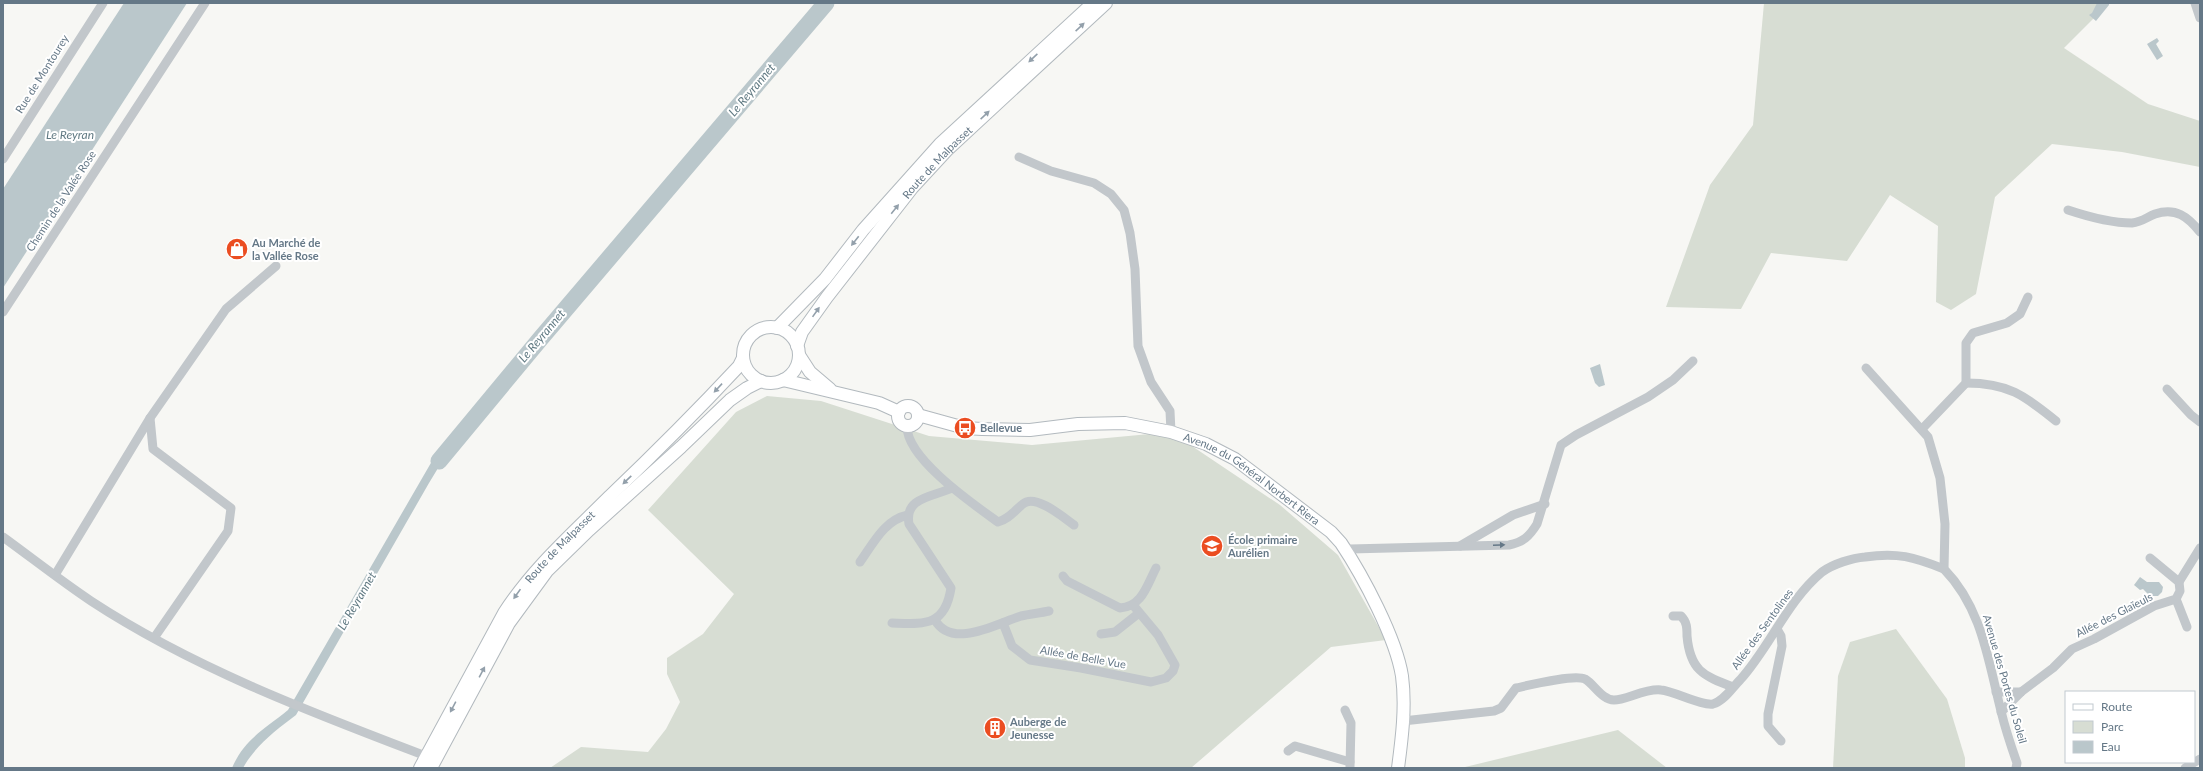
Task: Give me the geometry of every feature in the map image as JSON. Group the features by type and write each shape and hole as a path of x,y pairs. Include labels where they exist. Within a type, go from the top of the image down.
{"main road":[{"name":"Route de Malpasset","path":"777,328 825,279 863,230 940,144 1093,3"},
{"name":"Route de Malpasset","path":"798,350 802,332 827,297 912,188 948,149 1106,3"},
{"path":"798,350 797,365 792,374 783,380 773,383 761,381 752,375 746,367 743,358 745,344 750,336 762,329 777,328 786,331 793,337 810,372 821,383 836,393"},
{"name":"Route de Malpasset","path":"420,768 504,614 522,586 552,553 689,420 739,366 743,358"},
{"path":"783,380 879,403 899,412"},
{"name":"Route de Malpasset","path":"431,768 509,623 527,596 560,557 681,447 730,400 747,388 761,381"},
{"path":"906,406 910,406 917,411 918,415 915,423 907,426 898,418 899,412 906,406"},
{"name":"Avenue du Général Norbert Riera","path":"918,415 965,428 982,429 1030,430 1078,424 1125,423 1170,432 1206,444 1235,459 1331,532 1346,551 1384,622 1394,646 1402,676 1403,721 1398,768"}],"street":[{"name":"Rue de Montourey","path":"3,159 103,3"},
{"name":"Chemin de la Valée Rose","path":"3,312 205,3"},
{"path":"2195,3 2200,18"},
{"path":"1019,157 1057,173 1094,183 1111,194 1124,210 1130,233 1135,269 1138,346 1151,382 1170,411 1170,432"},
{"path":"2068,210 2098,219 2129,222 2144,221 2159,213 2174,212 2187,218 2200,232"},
{"path":"55,575 150,418 226,309 276,266"},
{"path":"1922,429 1966,383 1966,343 1973,333 2008,323 2020,314 2028,297"},
{"path":"1346,551 1350,549 1509,545 1522,542 1534,529 1545,504 1561,445 1576,435 1648,397 1673,380 1693,361"},
{"path":"1866,368 1928,437 1940,478 1945,524 1944,569"},
{"path":"1966,383 1988,383 2025,396 2056,421"},
{"path":"2167,389 2191,415 2200,422"},
{"path":"150,418 152,449 231,508 228,531 154,638"},
{"path":"907,426 907,434 914,448 952,488 998,522 1005,520 1024,502 1031,500 1045,505 1074,525"},
{"path":"892,623 925,624 935,620 942,612 950,598 951,588 909,524 908,515 909,509 914,502 952,488"},
{"path":"1460,546 1514,515 1545,504"},
{"path":"860,562 890,522 899,517 908,515"},
{"path":"3,537 91,602 179,652 285,702 426,756"},
{"path":"2187,627 2176,599 2180,591 2180,582 2200,548"},
{"name":"Allée des Sentolines","path":"1403,721 1494,711 1501,708 1516,688 1571,677 1584,679 1608,700 1615,700 1628,695 1658,689 1712,704 1721,700 1747,672 1777,628 1810,584 1824,571 1854,558 1888,553 1905,556 1944,569"},
{"path":"2150,558 2180,582"},
{"path":"2191,563 2200,567"},
{"path":"1063,576 1067,581 1120,608 1132,605 1140,599 1156,568"},
{"name":"Avenue des Portes du Soleil","path":"1944,569 1954,579 1972,608 1984,639 2001,712 2016,763 2016,768"},
{"name":"Allée des Glaïeuls","path":"2001,712 2021,692 2053,668 2072,649 2094,639 2154,606 2176,599"},
{"path":"1101,634 1115,632 1139,613 1132,605"},
{"path":"935,620 938,626 955,633 983,631 1022,616 1049,611"},
{"name":"Allée de Belle Vue","path":"1003,623 1012,646 1030,660 1081,668 1150,682 1166,678 1173,671 1175,665 1158,635 1139,613"},
{"path":"1673,616 1681,616 1686,621 1689,652 1696,668 1708,678 1733,687"},
{"path":"1777,628 1782,646 1768,714 1768,726 1781,741"},
{"path":"1996,692 2021,692"},
{"path":"1288,751 1295,746 1350,765 1350,723 1345,710"}],"green space":[{"path":"1764,3 2109,3 2064,48 2148,104 2200,121 2200,167 2122,152 2052,144 1995,197 1976,294 1951,310 1936,302 1938,226 1890,195 1847,261 1771,253 1741,309 1666,307 1710,185 1753,125"},
{"path":"767,396 821,401 929,436 1032,445 1171,432 1280,505 1338,555 1386,640 1331,647 1191,768 550,768 581,747 648,752 666,729 680,702 667,674 667,658 703,634 734,594 648,510 736,412"},
{"path":"1896,629 1947,699 1965,758 1965,768 1833,768 1838,676 1850,642"},
{"path":"1618,730 1667,768 1461,768"}],"water":[{"name":"Le Reyran","path":"124,3 187,3 3,288 3,189"},
{"path":"2097,3 2109,3 2109,5 2096,21 2089,15 2092,13"},
{"path":"2157,38 2159,41 2156,44 2163,56 2157,60 2147,44"},
{"path":"1600,364 1605,385 1599,387 1595,383 1590,368"},
{"name":"Le Reyrannet","path":"450,442 455,446 449,450 429,483 296,715 260,746 243,768 232,768 237,758 249,742 288,710 439,449"},
{"path":"2140,577 2147,582 2159,582 2163,587 2162,592 2158,596 2150,596 2143,589 2140,590 2134,585"}],"waterway":[{"name":"Le Reyrannet","path":"439,461 541,338 826,3"}],"place":[{"name":"Au Marché de la Vallée Rose","path":"237,249"},
{"name":"Bellevue","path":"965,428"},
{"name":"École primaire Aurélien","path":"1212,546"},
{"name":"Auberge de Jeunesse","path":"995,728"}]}
